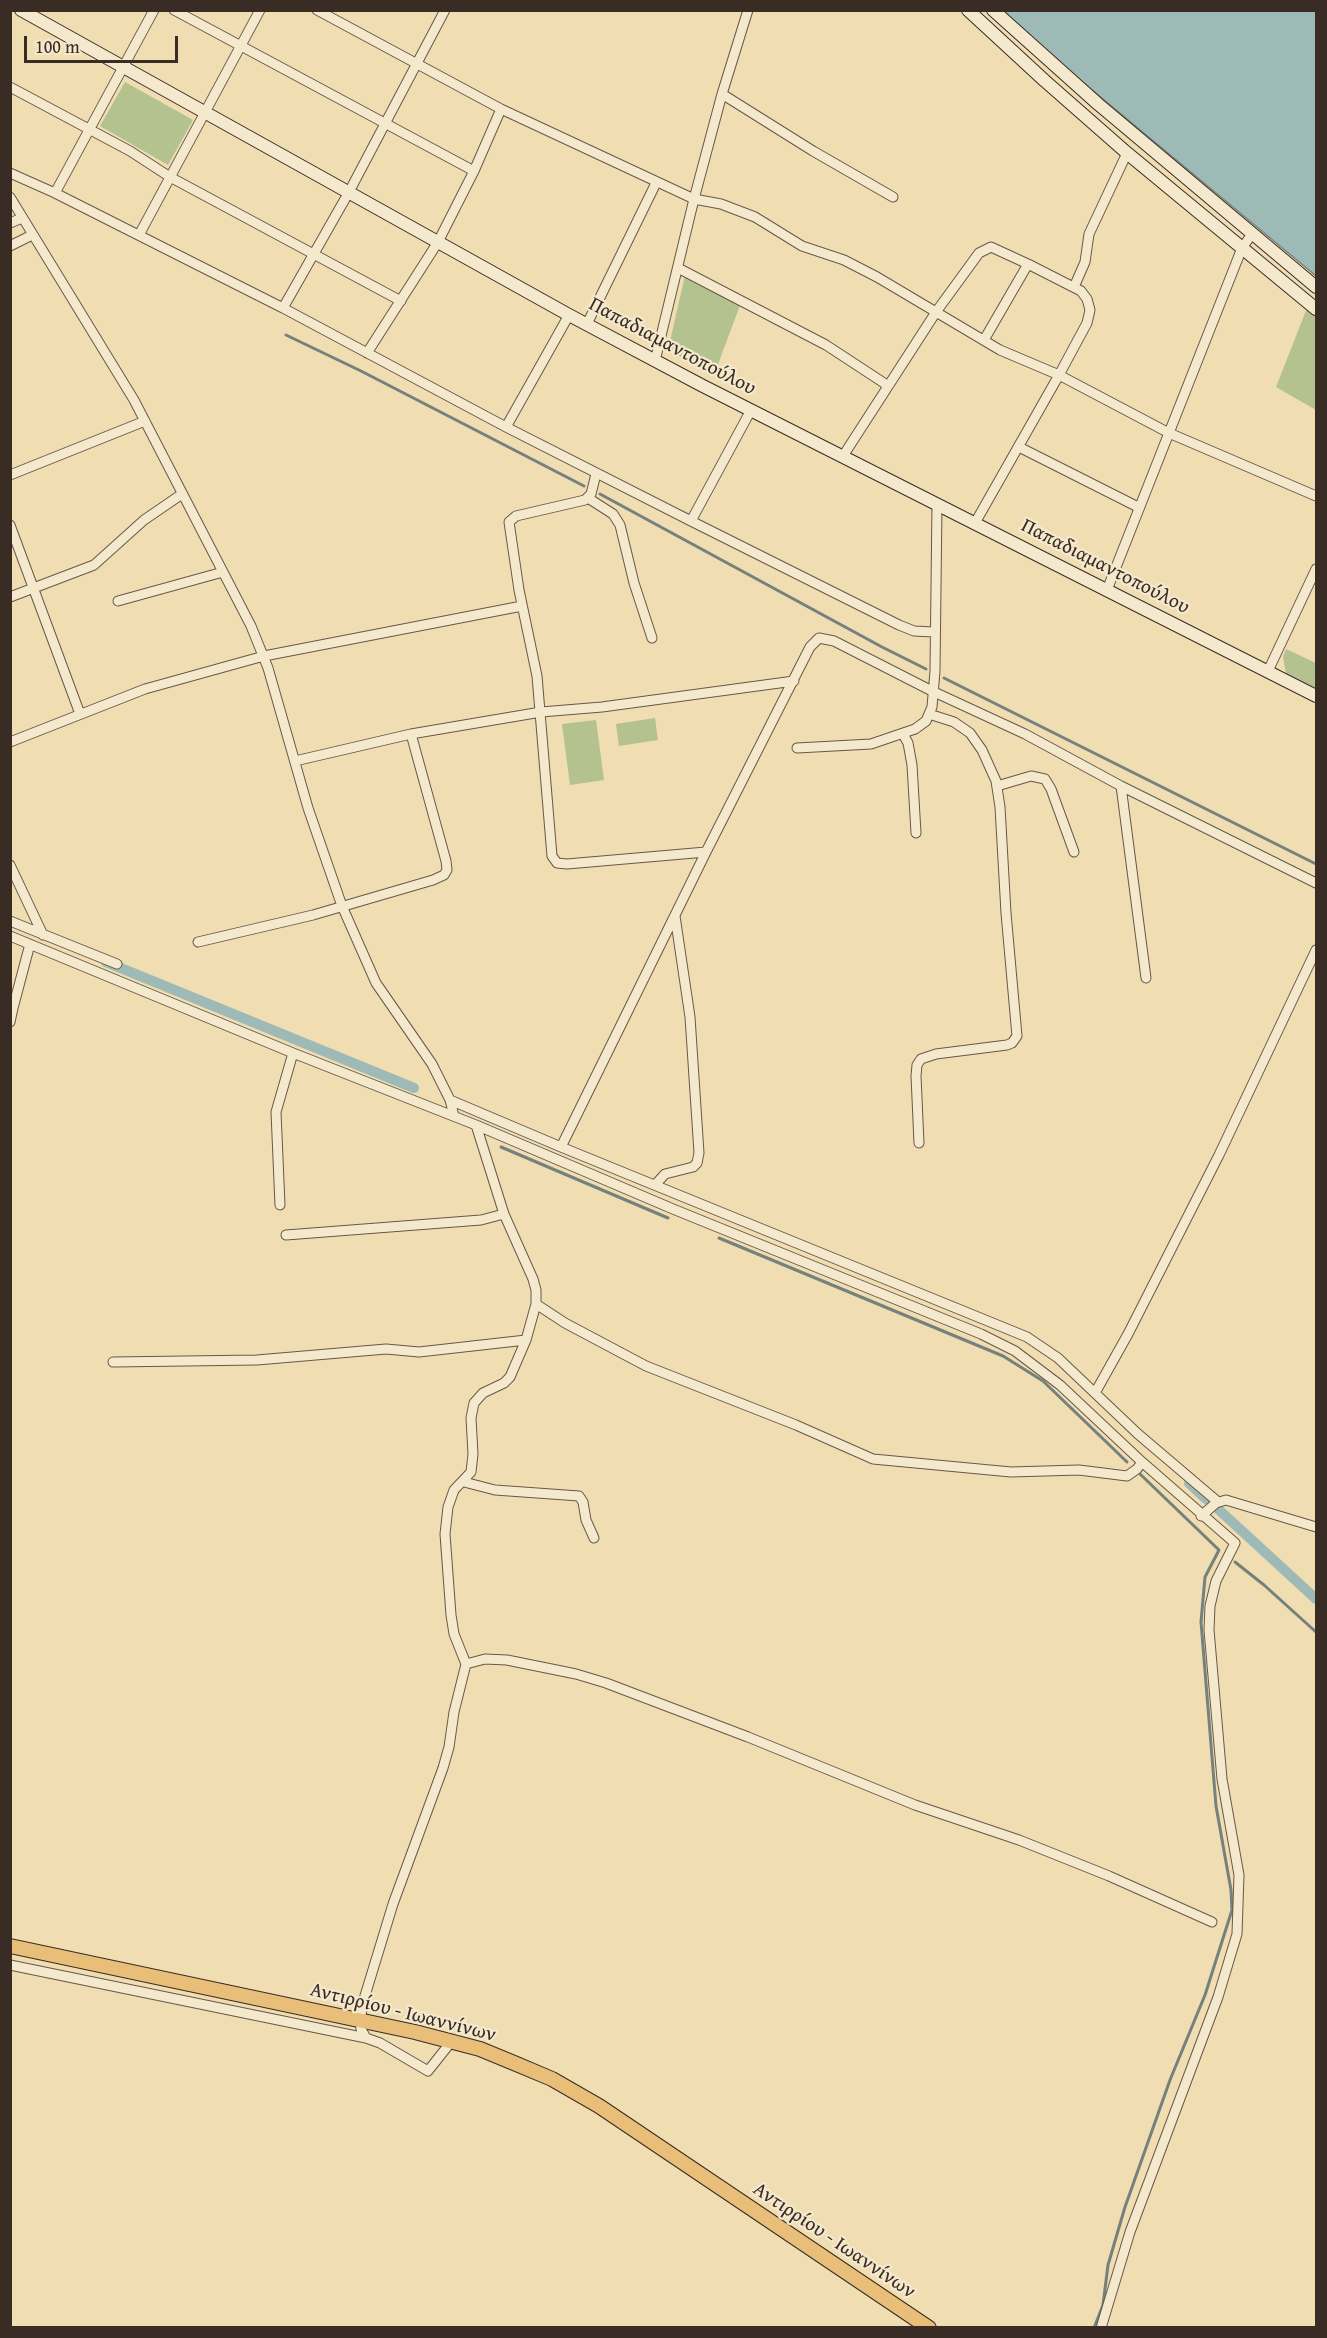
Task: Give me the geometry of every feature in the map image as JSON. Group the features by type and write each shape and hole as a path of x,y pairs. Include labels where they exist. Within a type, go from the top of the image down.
{"main road":[{"name":"Παπαδιαμαντοπούλου","path":"21,10 569,315 751,410 1317,696"},
{"path":"968,10 1036,74 1128,153 1317,309"},
{"path":"993,10 1083,92 1317,287"},
{"name":"Αντιρρίου - Ιωαννίνων","path":"10,1946 360,2020 480,2049 514,2062 588,2099 929,2328"}],"street":[{"path":"55,193 154,10"},
{"path":"174,10 474,171"},
{"path":"139,235 260,10"},
{"path":"317,10 501,109 656,183 694,199 721,204 755,217 802,246 857,266 1000,350 1059,375 1169,433 1317,496"},
{"path":"283,308 349,192 445,10"},
{"path":"656,361 694,199 722,94 748,10"},
{"path":"10,87 130,151 170,177 401,301"},
{"path":"722,94 813,151 893,197"},
{"path":"367,353 438,242 474,171 501,109"},
{"path":"1074,287 1085,262 1089,234 1128,153"},
{"path":"10,173 55,193 283,308 596,474 899,624 914,631 934,632"},
{"path":"587,324 656,183"},
{"path":"10,198 145,421 264,656 317,837 342,906 376,983 425,1052 450,1100 454,1116"},
{"path":"10,223 22,218"},
{"path":"1107,590 1242,248 1252,234"},
{"path":"10,246 32,235"},
{"path":"843,456 936,312 984,248 991,247 1074,287 1084,295 1090,310 1087,323 1020,447 975,523"},
{"path":"984,340 1028,264"},
{"path":"678,268 826,345 887,385"},
{"path":"506,427 569,315"},
{"path":"691,521 751,410"},
{"path":"10,475 145,421"},
{"path":"1020,447 1138,507"},
{"path":"596,474 588,498 516,516 509,521 522,606 537,676 551,852 557,863 567,864 706,852"},
{"path":"10,597 94,565 144,520 182,494"},
{"path":"588,498 613,514 620,525 634,583 652,638"},
{"path":"797,748 865,746 903,734 924,724 932,707 935,671 937,504"},
{"path":"10,525 80,714"},
{"path":"1268,671 1317,568"},
{"path":"118,601 223,572"},
{"path":"10,742 145,689 264,656 522,606"},
{"path":"561,1147 706,852 812,644 822,637 834,640 932,691 1025,734 1121,786 1317,883"},
{"path":"295,761 411,734 541,712 602,707 794,681"},
{"path":"919,1143 916,1076 917,1065 921,1059 936,1054 1007,1045 1012,1043 1017,1036 997,786 986,758 970,733 954,722 929,714"},
{"path":"198,942 313,915 441,877 447,870 432,804 411,734"},
{"path":"903,734 908,743 912,765 916,833"},
{"path":"997,786 1031,776 1045,779 1052,789 1074,852"},
{"path":"1121,786 1146,978"},
{"path":"10,865 43,935"},
{"path":"655,1185 665,1174 693,1167 697,1163 699,1153 690,1017 675,916"},
{"path":"10,921 117,964"},
{"path":"10,936 293,1053 476,1125 998,1342 1045,1371 1201,1516 1235,1543 1216,1581 1210,1606 1209,1636 1222,1779 1239,1875 1239,1921 1232,1956 1145,2190 1101,2328"},
{"path":"10,1022 30,944"},
{"path":"1095,1393 1128,1334 1213,1165 1317,950"},
{"path":"280,1205 276,1112 293,1053"},
{"path":"450,1100 1011,1330 1048,1351 1138,1434 1218,1502"},
{"path":"366,2038 361,2029 360,2020 370,1977 393,1904 443,1768 465,1664 454,1634 451,1615 446,1534 451,1499 456,1489 469,1476 473,1465 471,1418 474,1402 481,1394 502,1384 510,1377 526,1340 536,1304 533,1279 504,1214 476,1125"},
{"path":"286,1235 481,1220 504,1214"},
{"path":"536,1304 565,1323 639,1363 796,1425 873,1459 1004,1471 1079,1470 1126,1476 1135,1472 1142,1462"},
{"path":"112,1362 257,1360 380,1349 419,1352 526,1340"},
{"path":"464,1482 495,1490 579,1496 594,1538"},
{"path":"1201,1516 1218,1502 1229,1500 1317,1527"},
{"path":"465,1664 485,1659 507,1660 576,1674 606,1683 748,1737 915,1805 971,1823 1109,1876 1212,1922"},
{"path":"10,1965 366,2038 389,2048 428,2071 451,2042"}],"green space":[{"path":"125,82 193,120 168,165 100,126"},
{"path":"686,271 742,300 714,375 668,350"},
{"path":"1307,308 1316,315 1316,410 1276,387"},
{"path":"1286,649 1316,663 1316,688 1286,674 1283,657"},
{"path":"655,718 658,740 619,746 616,724"},
{"path":"596,720 604,780 570,785 562,724"}],"water":[{"path":"1003,11 1316,11 1316,276 1057,61"}],"waterway":[{"path":"286,335 584,486"},
{"path":"600,494 926,669"},
{"path":"944,678 1316,864"},
{"path":"106,962 414,1088"},
{"path":"501,1147 668,1218"},
{"path":"719,1238 1003,1356 1043,1381 1127,1462"},
{"path":"1094,2328 1103,2305 1108,2265 1125,2207 1170,2080 1205,1995 1232,1910 1231,1890 1216,1806 1201,1622 1205,1577 1219,1550 1140,1474"},
{"path":"1189,1483 1206,1499"},
{"path":"1218,1509 1316,1599"},
{"path":"1235,1562 1316,1632"}]}
